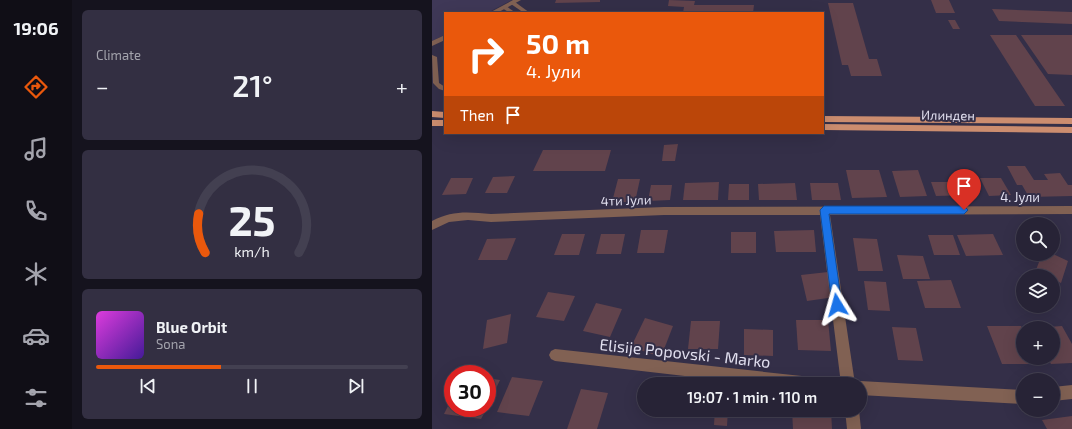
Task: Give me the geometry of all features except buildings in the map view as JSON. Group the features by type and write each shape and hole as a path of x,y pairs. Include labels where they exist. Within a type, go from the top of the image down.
{"main road":[{"path":"432,114 444,115"},
{"name":"Илинден","path":"824,119 1072,121"},
{"path":"432,123 444,123"},
{"name":"Илинден","path":"824,127 1072,130"}],"street":[{"path":"494,12 516,1"},
{"path":"432,44 444,38"},
{"path":"824,210 847,377"},
{"name":"4. Јули","path":"824,210 1072,210"},
{"name":"4ти Јули","path":"432,226 447,218 468,216 491,218 664,211 824,210"},
{"name":"Elisije Popovski - Marko","path":"555,355 749,377"},
{"path":"867,388 1016,397"},
{"path":"1060,393 1072,392"},
{"path":"853,417 854,429"}],"lane":[{"path":"516,1 526,12"},
{"path":"504,6 512,12"},
{"path":"432,57 434,58 436,83 440,88 444,89"}],"shaded area":[{"path":"432,0 512,0 489,12 444,12 444,35 432,41"}],"route":[{"path":"837,305 824,210 964,210"}]}
